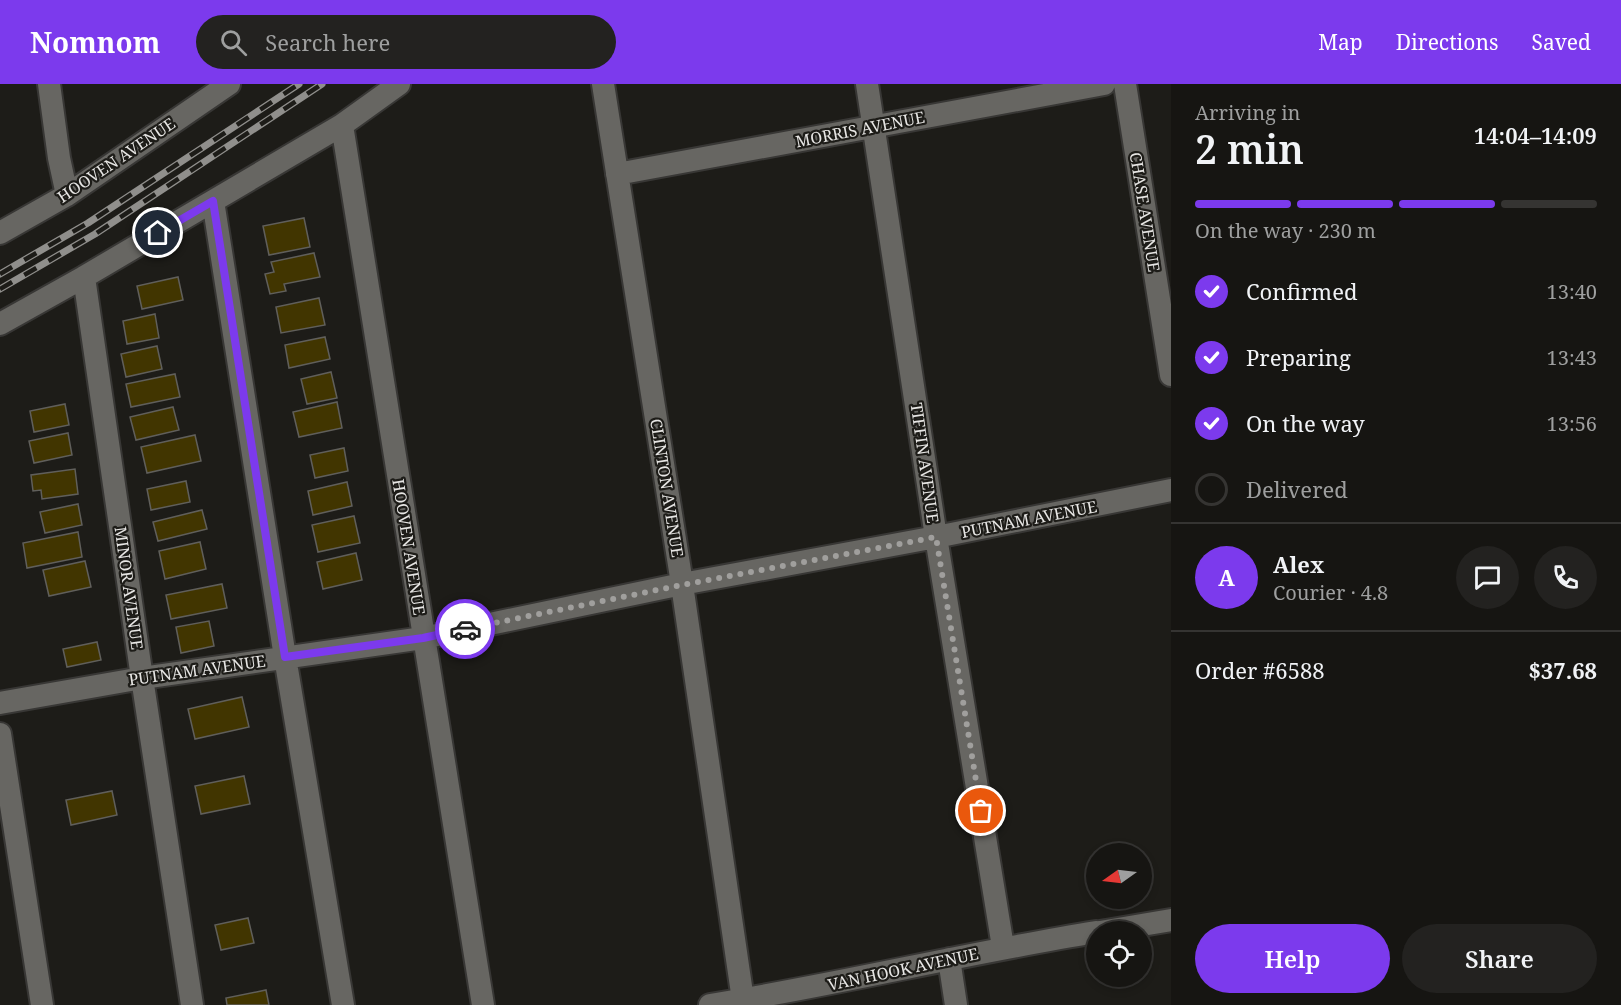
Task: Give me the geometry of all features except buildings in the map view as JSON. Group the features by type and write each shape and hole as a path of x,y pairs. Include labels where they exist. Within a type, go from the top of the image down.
{"street":[{"path":"49,84 59,158 67,195"},
{"name":"HOOVEN AVENUE","path":"0,233 67,195 200,93 229,84"},
{"path":"0,324 342,125 399,84"},
{"name":"CLINTON AVENUE","path":"603,84 682,585 743,1000"},
{"name":"TIFFIN AVENUE","path":"867,84 936,537 1003,947"},
{"name":"MORRIS AVENUE","path":"617,174 1104,84"},
{"name":"CHASE AVENUE","path":"1125,84 1171,375"},
{"name":"HOOVEN AVENUE","path":"342,125 483,1005"},
{"path":"213,201 285,657 344,1005"},
{"name":"MINOR AVENUE","path":"84,277 192,1005"},
{"name":"PUTNAM AVENUE","path":"0,703 142,678 423,638 1171,490"},
{"path":"0,734 42,1005"},
{"name":"VAN HOOK AVENUE","path":"1152,923 1171,920"},
{"name":"VAN HOOK AVENUE","path":"710,1005 743,1000 805,997 949,959 1003,947 1086,934"},
{"path":"949,959 956,1005"}],"railway":[{"path":"0,274 88,223 299,84"},
{"path":"0,289 95,234 322,84"}],"way so far":[{"path":"465,629 936,537 981,811"}],"route":[{"path":"158,233 213,201 285,657 423,638 465,629"}]}
